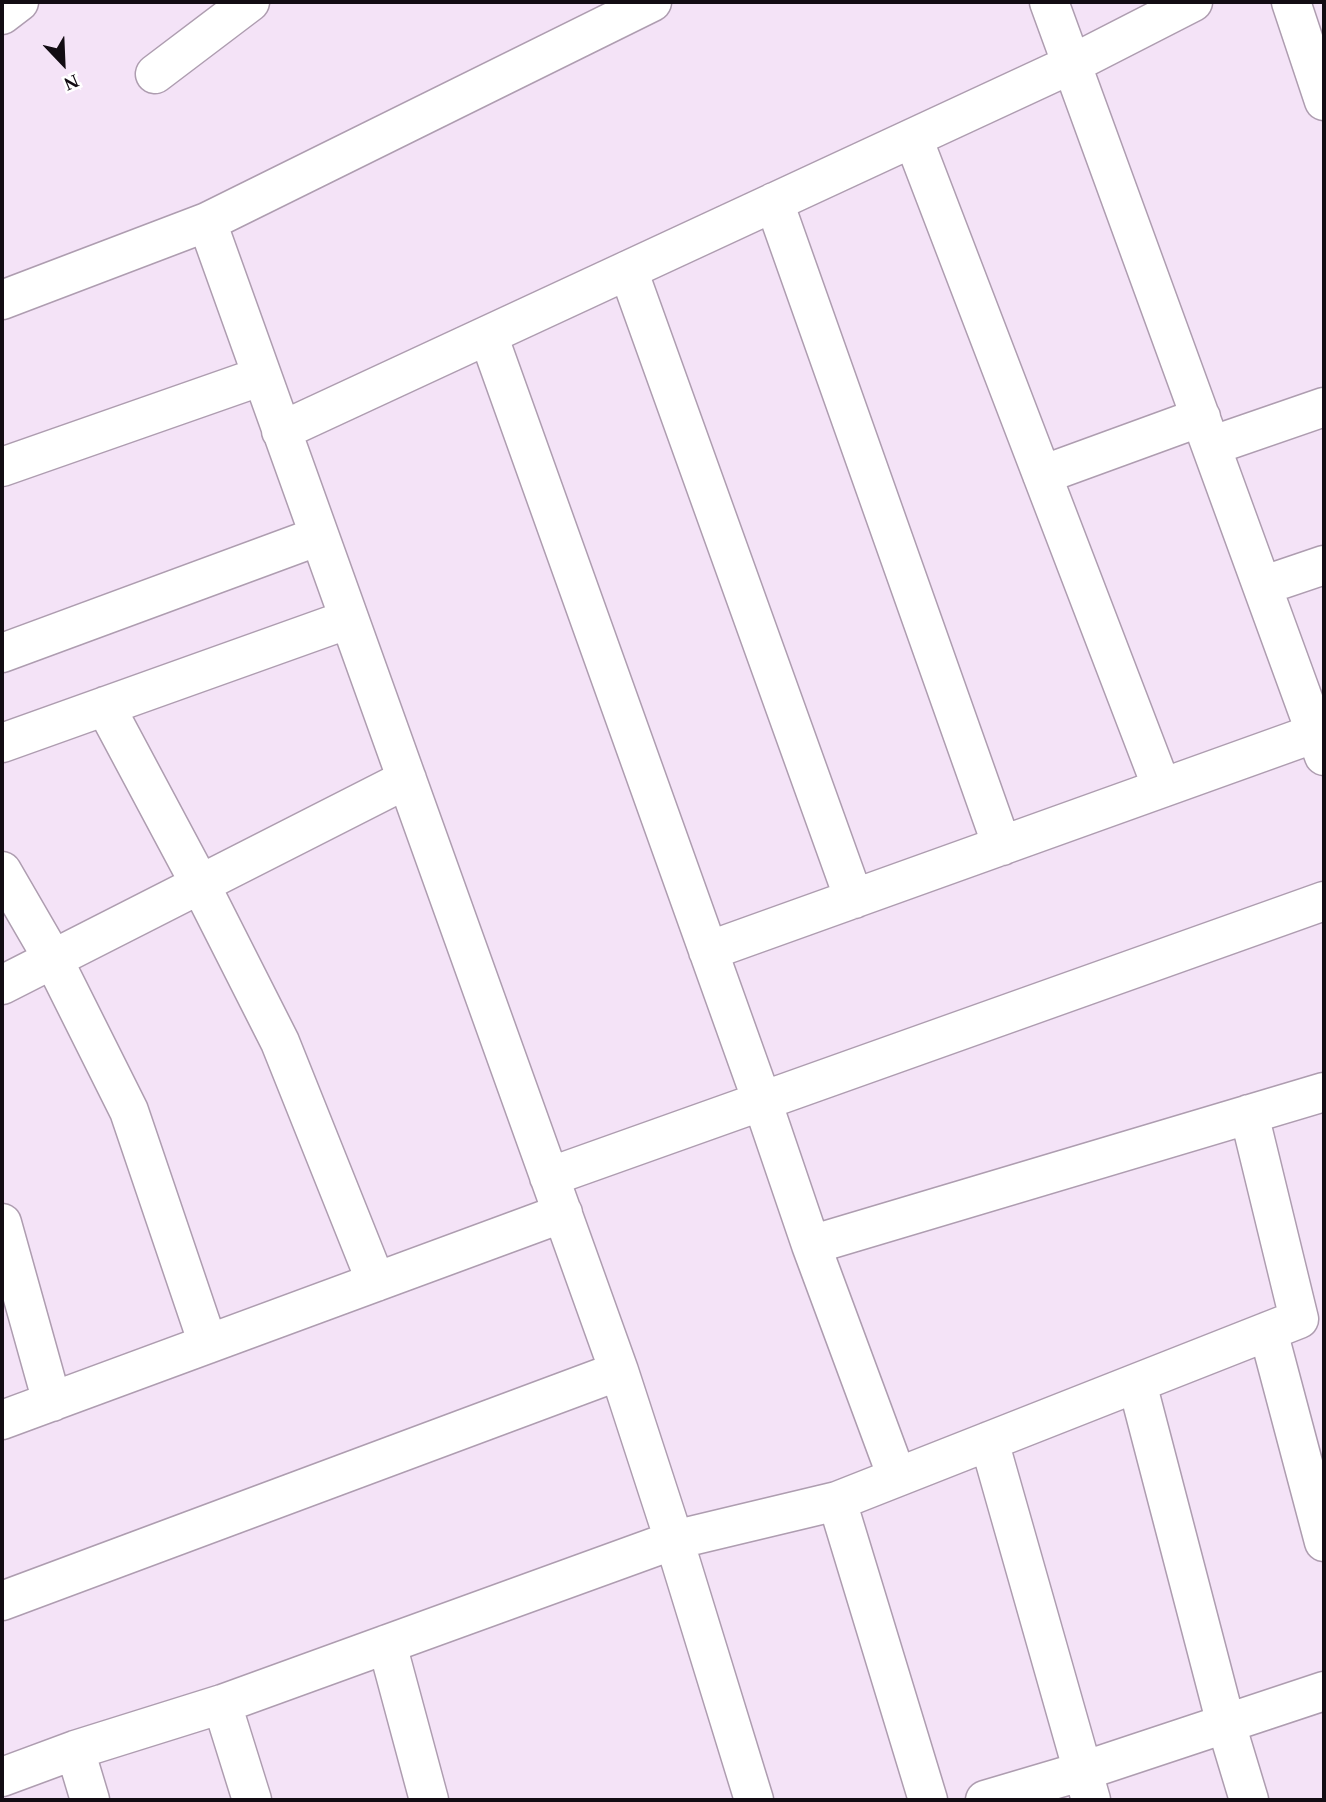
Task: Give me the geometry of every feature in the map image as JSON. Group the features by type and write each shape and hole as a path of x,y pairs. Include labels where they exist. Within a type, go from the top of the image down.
{"street":[{"path":"2,15 19,2"},
{"path":"155,74 250,2"},
{"path":"2,300 207,222 652,2"},
{"path":"708,951 1162,788 1321,740 1262,586 1049,2"},
{"path":"281,431 1072,64 1193,2"},
{"path":"1292,2 1324,101"},
{"path":"913,138 1162,788"},
{"path":"774,202 1002,846"},
{"path":"207,222 619,1371 754,1800"},
{"path":"628,270 854,899"},
{"path":"488,335 811,1245 897,1477"},
{"path":"2,467 262,376"},
{"path":"1042,475 1206,431 1324,407"},
{"path":"2,653 319,536"},
{"path":"1262,586 1324,565"},
{"path":"2,743 349,618"},
{"path":"105,706 280,1042 376,1282"},
{"path":"2,985 407,779"},
{"path":"2,871 53,959 129,1111 208,1344"},
{"path":"549,1177 1324,901"},
{"path":"811,1245 1324,1092"},
{"path":"2,1777 75,1750 222,1704 674,1540 837,1501 1299,1319 1250,1114"},
{"path":"2,1420 563,1213"},
{"path":"2,1223 52,1402"},
{"path":"1268,1331 1324,1542"},
{"path":"2,1601 619,1371"},
{"path":"1137,1383 1226,1724 1249,1800"},
{"path":"989,1441 1087,1786"},
{"path":"837,1501 928,1800"},
{"path":"387,1644 429,1800"},
{"path":"985,1800 1087,1786 1226,1724 1324,1691"},
{"path":"222,1704 252,1800"},
{"path":"75,1750 90,1800"}]}
